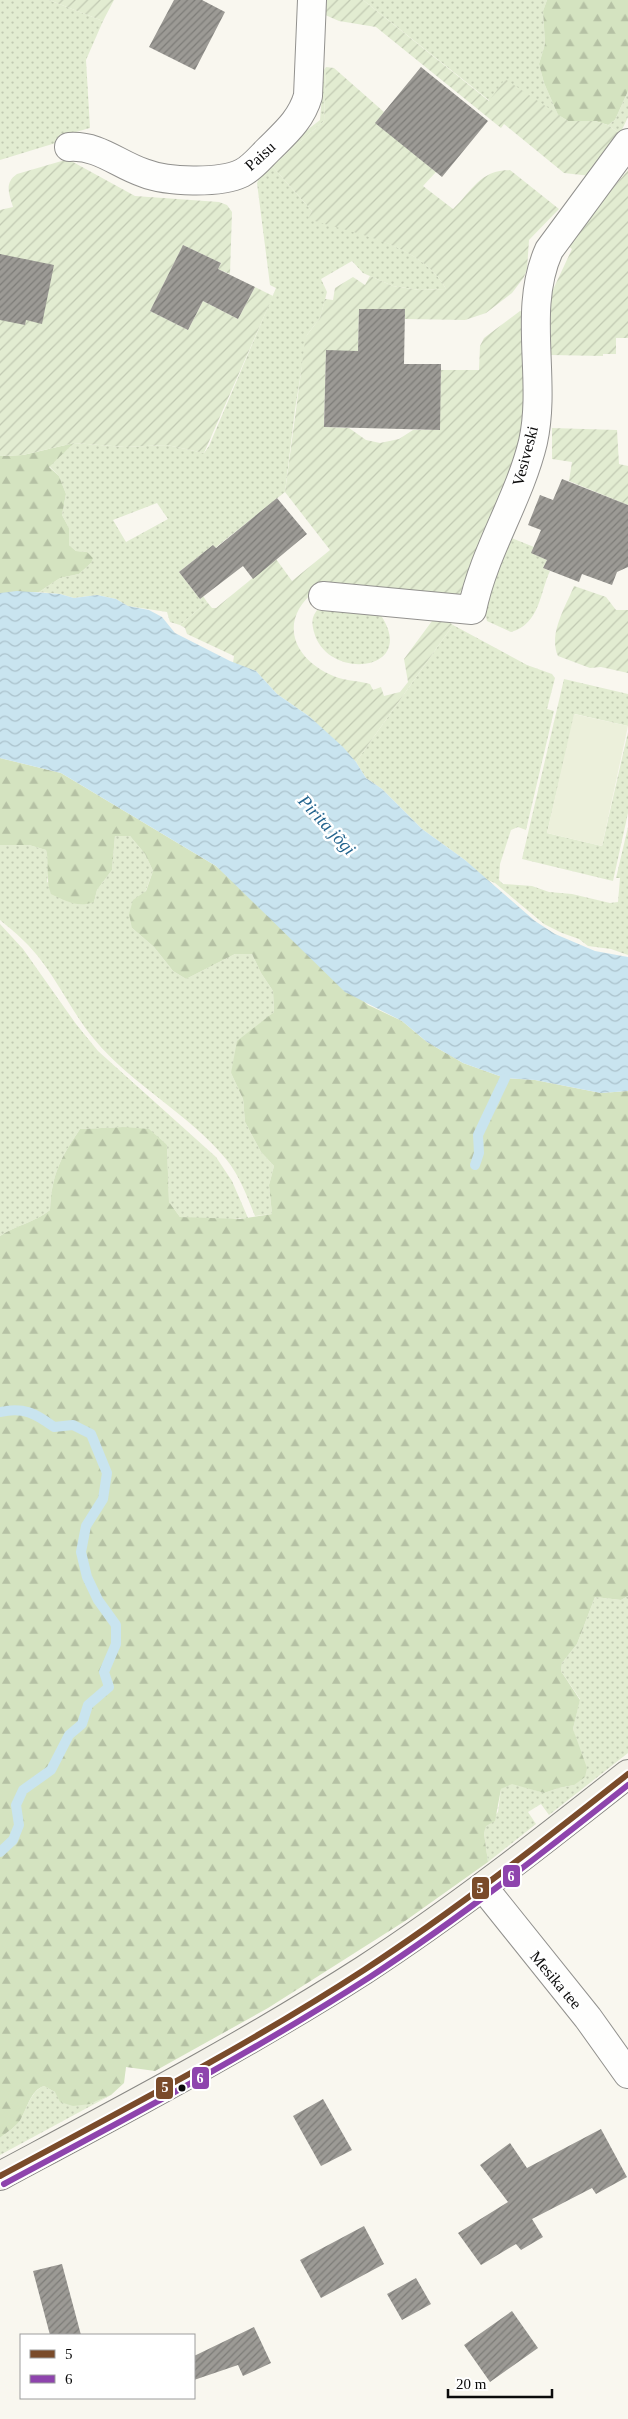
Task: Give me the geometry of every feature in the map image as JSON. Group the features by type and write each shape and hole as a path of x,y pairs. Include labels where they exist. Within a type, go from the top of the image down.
{"street":[{"name":"Paisu","path":"69,147 94,148 144,173 162,177 211,179 231,177 242,173 286,132 304,110 308,96 312,0"},
{"name":"Vesiveski","path":"323,596 472,610 479,582 524,470 533,441 537,385 536,300 538,282 543,265 549,250 628,142"},
{"path":"0,2176 178,2079 366,1969 483,1887 628,1774"},
{"name":"Mesika tee","path":"483,1887 497,1907 588,2018 628,2074"}],"green space":[{"path":"0,0 49,0 103,21 86,60 90,128 76,132 72,138 0,160"},
{"path":"49,0 114,0 103,21"},
{"path":"323,0 363,0 489,101 505,79 568,121 595,121 608,125 620,134 591,176 564,173 504,124 501,128 376,27 339,21 323,14"},
{"path":"363,0 547,0 543,11 545,44 539,64 544,83 558,115 505,80 490,101"},
{"path":"547,0 628,0 628,91 615,120 608,125 595,121 568,121 558,115 544,83 539,64 545,44 543,11"},
{"path":"326,67 324,121 272,166 312,211 309,218 366,235 404,251 421,261 435,274 446,289 420,290 393,286 363,273 352,261 321,279 327,292 320,318 307,335 285,492 215,548 213,545 179,572 200,599 203,596 207,602 180,625 170,622 167,612 128,606 116,599 97,595 74,598 60,594 39,592 60,578 79,574 91,563 87,552 76,551 69,545 69,528 62,515 66,494 59,476 49,466 74,443 125,447 167,445 204,453 209,446 276,288 270,285 257,183 267,161 320,120 324,70","holes":["157,503 168,519 126,542 113,520"]},
{"path":"326,67 334,68 384,112 376,123 436,172 423,186 453,209 484,178 500,171 510,170 559,209 529,240 527,269 524,277 512,293 486,313 465,320 405,319 405,309 359,309 358,351 326,351 324,427 349,428 366,440 380,443 399,439 413,430 439,430 441,370 479,370 480,346 484,338 520,311 524,312 529,364 519,451 463,592 459,596 316,590 297,612 294,635 305,657 334,676 370,684 373,690 381,687 384,696 400,692 408,682 404,659 432,621 445,619 453,625 356,762 310,717 277,694 256,671 233,663 234,656 187,634 185,628 180,625 207,602 212,608 216,608 276,559 292,581 330,550 285,492 305,342 307,335 320,318 325,299 333,300 335,288 353,277 365,285 370,276 393,286 420,290 446,289 435,274 421,261 404,251 365,235 308,219 312,211 272,166 324,121"},
{"path":"628,91 628,117 620,134 608,125 615,120"},
{"path":"72,158 73,162 135,196 219,202 227,205 232,212 230,274 218,269 221,263 183,245 150,311 188,330 203,301 238,319 255,287 273,296 204,453 167,445 125,447 74,443 23,455 0,456 0,210 13,207 9,185 10,181 17,174"},
{"path":"628,170 628,338 616,338 616,354 603,354 603,356 551,355 550,296 572,249 566,244"},
{"path":"552,428 617,430 619,464 628,466 628,505 569,481 572,462 552,459"},
{"path":"74,443 49,467 59,476 66,494 62,515 69,528 69,545 76,551 87,552 93,558 91,563 79,574 60,578 39,592 0,593 0,456 23,455"},
{"path":"509,537 534,547 532,553 547,560 543,568 550,571 533,615 521,628 511,632 487,621 485,611 491,578"},
{"path":"574,586 606,597 616,610 628,610 628,673 601,667 590,668 558,656 555,639 559,620"},
{"path":"320,607 380,614 389,633 388,648 380,658 367,664 351,664 335,658 322,648 314,632 313,618"},
{"path":"453,625 527,665 552,674 555,678 547,709 554,711 526,830 518,827 511,830 500,864 499,880 503,884 532,886 549,892 572,894 610,903 618,902 620,878 616,878 628,827 628,955 611,949 588,946 579,939 544,924 495,883 485,879 465,860 422,829 382,789 366,778 356,762"},
{"path":"564,679 628,694 628,726 575,714 547,833 602,846 628,732 628,813 613,881 522,859"},
{"path":"574,714 628,726 602,846 547,833"},
{"path":"0,758 61,773 216,866 368,1005 402,1021 427,1042 463,1063 505,1078 535,1080 601,1093 628,1091 628,1596 621,1600 595,1597 577,1644 562,1663 561,1671 580,1700 573,1729 587,1768 585,1777 574,1785 544,1793 512,1784 501,1789 495,1821 486,1826 484,1833 488,1862 405,1921 268,2008 155,2071 126,2067 124,2083 111,2095 90,2104 73,2106 60,2102 55,2092 44,2086 39,2088 32,2096 19,2122 0,2138 0,1236 39,1218 50,1210 58,1167 80,1129 123,1127 149,1129 167,1145 169,1202 180,1217 240,1219 272,1214 269,1185 274,1166 261,1152 245,1122 243,1099 231,1073 237,1041 274,1012 273,991 261,973 252,954 235,954 186,979 173,971 154,947 132,928 129,914 133,900 146,891 153,871 145,854 130,836 115,836 112,870 97,890 94,902 77,904 51,894 48,883 46,850 29,845 0,845"},
{"path":"115,836 130,836 145,854 153,871 132,928 154,947 173,971 186,979 235,954 252,954 261,973 273,991 274,1012 258,1026 231,1073 243,1099 245,1122 261,1152 274,1166 269,1185 272,1214 255,1216 239,1179 226,1159 195,1127 125,1071 109,1055 87,1030 50,972 38,957 23,940 0,920 0,845 29,845 46,850 49,864 47,882 94,902 97,890 112,870"},
{"path":"0,924 23,949 76,1024 98,1051 216,1157 232,1181 248,1218 214,1220 180,1217 169,1202 167,1145 123,1127 80,1129 58,1167 50,1210 39,1218 0,1236"},
{"path":"628,1596 628,1753 549,1815 541,1804 528,1812 536,1824 488,1862 484,1833 485,1826 498,1812 501,1789 512,1783 544,1793 574,1785 576,1740 573,1729 580,1699 561,1671 562,1663 577,1644 595,1597 621,1600"},
{"path":"44,2086 55,2092 90,2104 111,2095 0,2155 0,2138 19,2122 32,2096 39,2088"}],"water":[{"name":"Pirita jõgi","path":"17,591 60,594 74,598 97,595 116,599 128,606 149,610 162,617 175,633 230,661 256,671 277,694 310,717 343,747 356,762 366,778 382,789 422,829 465,860 535,921 555,934 595,951 628,957 628,1091 601,1093 535,1080 505,1078 463,1063 427,1042 402,1021 345,992 216,866 61,773 0,758 0,593"}],"building":[{"path":"174,0 202,0 225,12 195,70 149,47"},
{"path":"421,67 488,121 442,177 375,123"},
{"path":"183,245 221,263 218,269 255,287 238,319 203,301 188,330 150,311"},
{"path":"0,254 54,265 42,324 26,320 25,325 0,320"},
{"path":"359,309 405,309 404,364 441,364 440,430 324,427 326,350 358,351"},
{"path":"562,479 628,505 628,567 617,572 612,585 582,574 579,582 543,568 547,560 531,553 541,530 528,525 540,495 553,500"},
{"path":"277,498 307,534 253,579 243,566 200,599 179,572 213,545 216,548"},
{"path":"323,2099 352,2150 321,2166 293,2116"},
{"path":"601,2129 627,2177 596,2194 592,2188 532,2219 543,2237 521,2250 516,2244 481,2265 458,2233 508,2202 480,2165 510,2143 527,2168"},
{"path":"364,2226 384,2264 321,2298 300,2260"},
{"path":"62,2264 81,2334 50,2334 33,2271"},
{"path":"416,2278 431,2304 402,2320 387,2294"},
{"path":"512,2311 538,2348 490,2382 464,2345"},
{"path":"254,2327 271,2363 243,2376 238,2365 195,2380 195,2356"}],"waterway":[{"path":"475,1165 479,1153 478,1135 505,1078"},
{"path":"0,1412 16,1410 29,1412 54,1427 73,1425 91,1434 107,1473 103,1499 86,1526 81,1552 87,1577 98,1600 116,1625 116,1644 104,1672 109,1687 88,1705 82,1724 69,1735 51,1770 23,1790 16,1805 19,1825 13,1840 0,1852"}],"transit line":[{"name":"5","path":"0,2176 230,2051 364,1970 465,1900 628,1774"},
{"name":"6","path":"4,2184 143,2110 235,2058 370,1977 469,1908 628,1785"}]}
